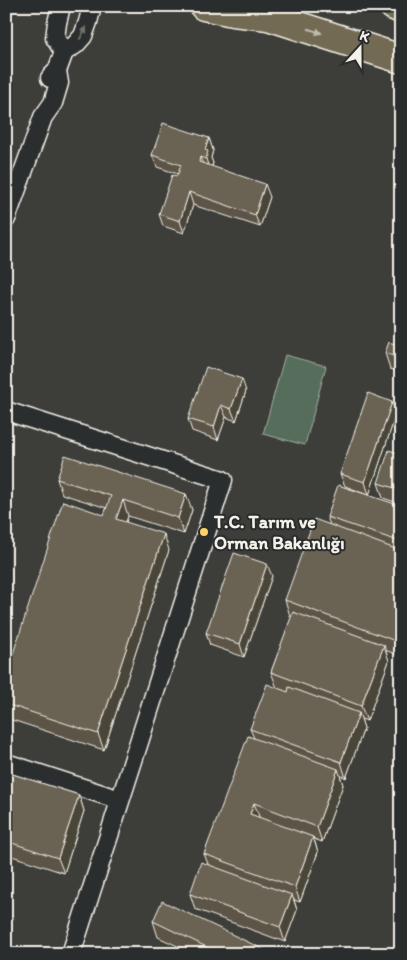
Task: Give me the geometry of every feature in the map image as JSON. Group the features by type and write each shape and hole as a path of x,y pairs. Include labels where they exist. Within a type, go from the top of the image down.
{"highway":[{"path":"204,6 232,12 259,11 401,59"},
{"path":"394,6 401,8"}],"street":[{"path":"61,6 55,38 64,52"},
{"path":"6,219 43,117 53,102 59,83 57,71 64,52 75,45 83,36 92,6"},
{"path":"6,411 223,480 71,954"},
{"path":"6,763 120,800"}],"green space":[{"path":"285,355 326,366 305,445 263,434"}],"building":[{"path":"163,123 209,138 205,150 208,151 206,159 200,157 199,162 265,184 255,215 189,192 180,221 159,214 172,175 177,176 181,165 152,155"},
{"path":"401,338 401,359 385,353 389,342 398,345"},
{"path":"206,367 242,379 231,409 221,405 214,427 188,419"},
{"path":"368,393 392,402 365,482 340,474"},
{"path":"389,450 401,454 401,490 378,483"},
{"path":"65,455 186,494 178,518 123,500 116,519 164,534 98,734 6,704 6,675 63,501 104,515 111,496 57,479"},
{"path":"338,485 401,506 401,542 327,517"},
{"path":"314,519 401,551 401,643 285,600"},
{"path":"234,553 267,564 240,644 206,633"},
{"path":"293,612 384,645 361,706 271,672"},
{"path":"267,684 288,692 289,687 359,713 341,762 250,729"},
{"path":"248,736 338,769 317,827 254,803 250,814 313,837 295,887 204,854"},
{"path":"6,772 79,795 58,858 6,841"},
{"path":"201,862 292,895 280,927 190,894"},
{"path":"162,901 273,954 221,954 153,921"}],"place":[{"name":"T.C. Tarım ve Orman Bakanlığı","path":"204,532"}]}
